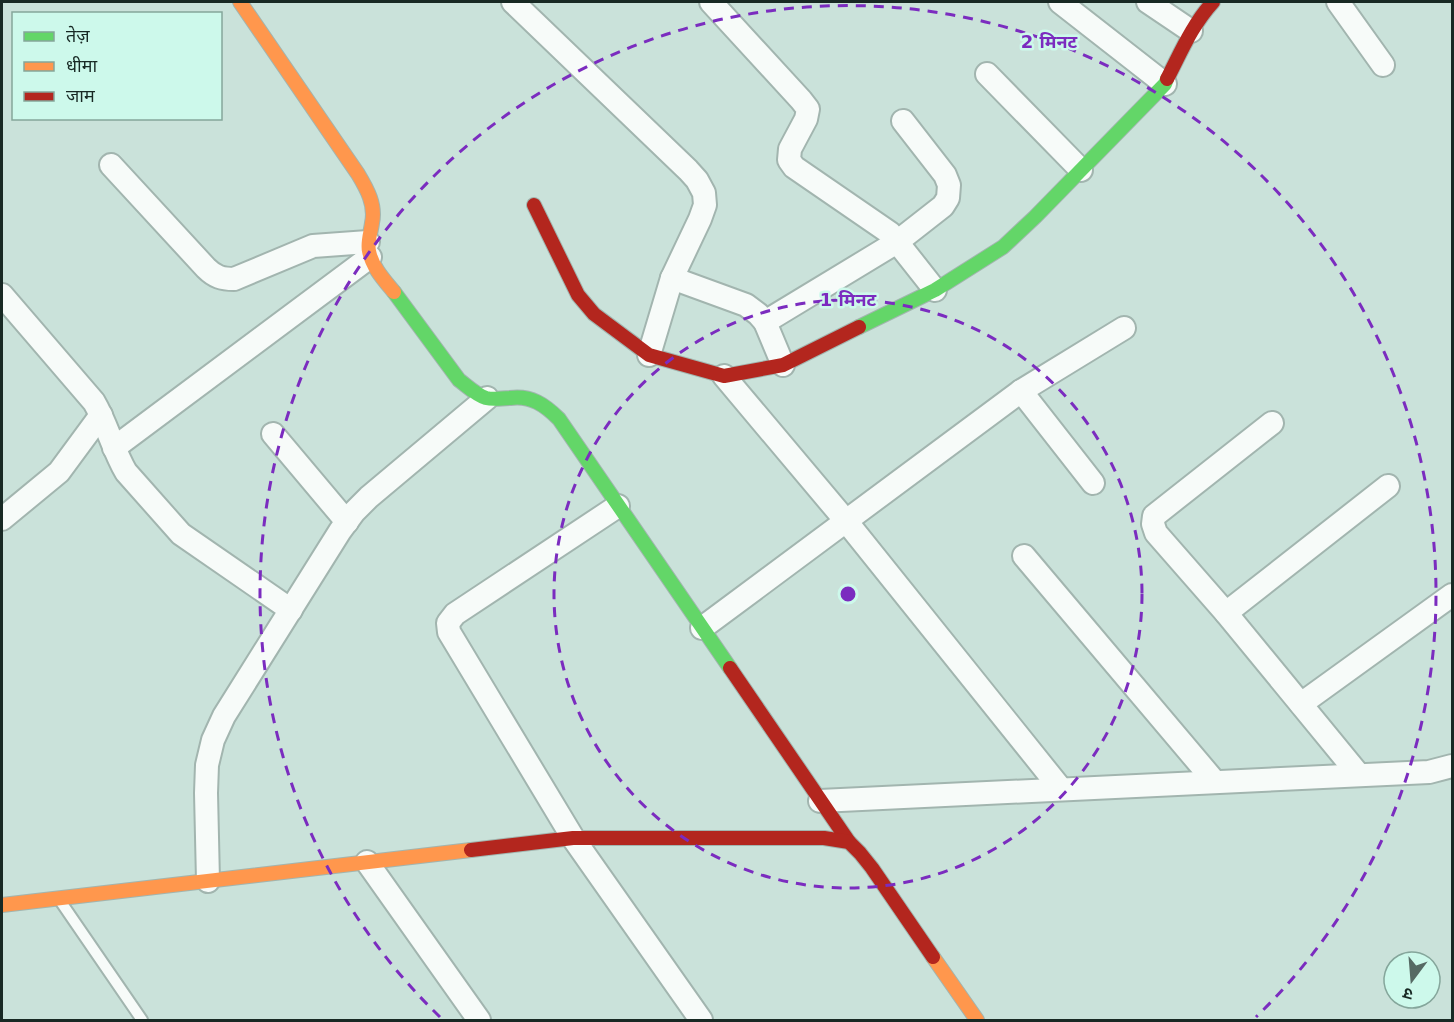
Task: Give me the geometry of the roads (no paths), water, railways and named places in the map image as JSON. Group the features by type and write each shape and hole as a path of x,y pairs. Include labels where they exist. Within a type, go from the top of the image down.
{"street":[{"path":"240,2 367,190 373,207 369,249 378,271 459,380 472,391 487,398 531,399 546,406 559,419 820,801 849,842 872,868 977,1020"},
{"path":"513,2 697,180 704,193 705,205 672,278 649,355"},
{"path":"711,2 808,109 806,119 790,149 789,160 794,167 890,233 935,290"},
{"path":"1060,2 1166,84"},
{"path":"1148,2 1191,31"},
{"path":"534,205 578,295 586,306 649,355 724,376 783,365 935,290 1003,247 1166,84 1191,31 1214,2"},
{"path":"1338,2 1383,64"},
{"path":"987,74 1081,170"},
{"path":"765,322 897,242 943,206 948,198 949,186 945,175 903,121"},
{"path":"111,165 206,268 223,279 234,279 313,246 369,249"},
{"path":"114,448 369,249"},
{"path":"672,278 746,305 758,314 765,322 783,365"},
{"path":"2,295 94,402 102,415 126,472 181,534 291,610"},
{"path":"702,628 1021,391 1124,328"},
{"path":"724,376 846,521 1061,789"},
{"path":"1021,391 1094,483"},
{"path":"208,881 207,765 213,740 224,716 354,512 487,398"},
{"path":"2,519 59,472 102,415"},
{"path":"1272,423 1154,516 1153,524 1156,533 1359,775"},
{"path":"273,434 347,522"},
{"path":"1226,614 1388,486"},
{"path":"618,506 455,615 448,624 449,632 573,838 701,1020"},
{"path":"1024,556 1215,782"},
{"path":"1300,704 1452,595"},
{"path":"820,801 1429,772 1452,766"},
{"path":"2,905 573,838 824,838 849,842"},
{"path":"367,862 479,1020"}],"lane":[{"path":"58,898 139,1019"}]}
